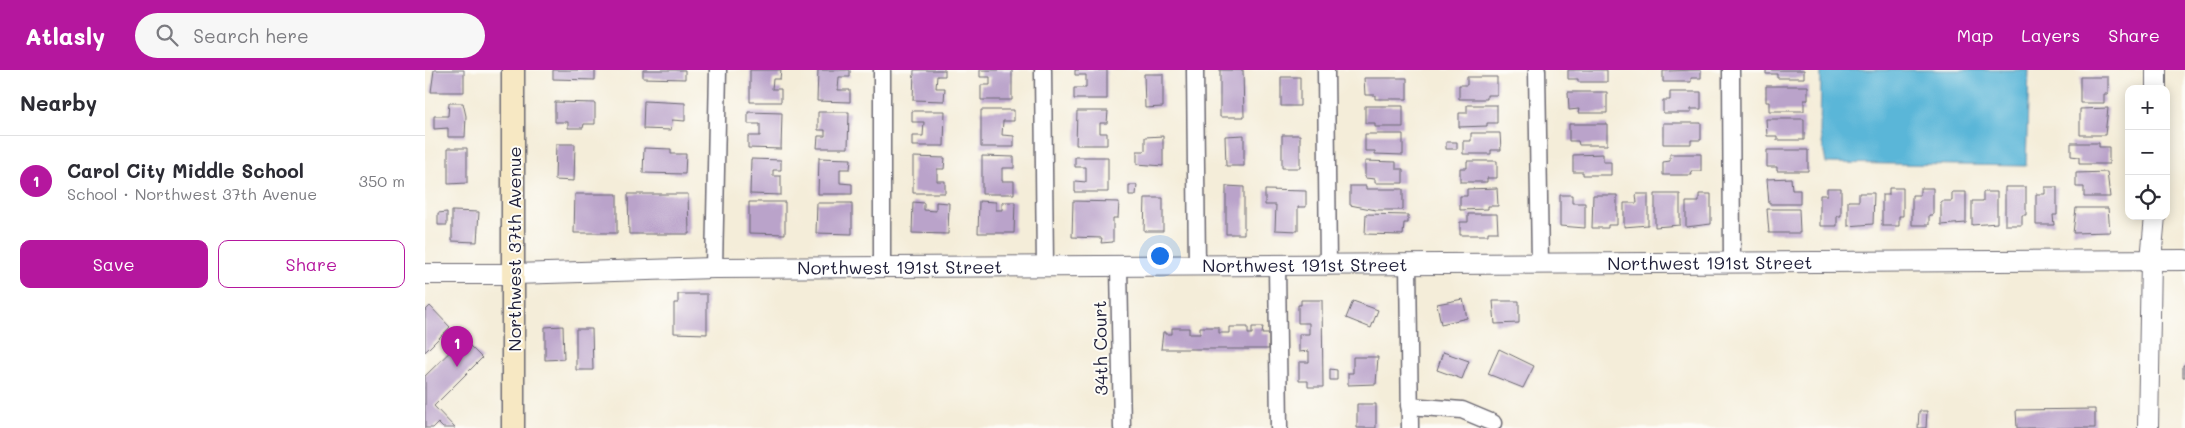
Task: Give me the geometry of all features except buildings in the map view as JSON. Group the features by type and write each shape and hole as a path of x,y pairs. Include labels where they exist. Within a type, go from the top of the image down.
{"main road":[{"name":"Northwest 37th Avenue","path":"513,70 515,274 513,428"}],"street":[{"path":"714,268 718,70"},
{"path":"882,70 882,268"},
{"path":"1043,70 1045,267"},
{"path":"1195,70 1197,266"},
{"path":"1326,70 1328,266"},
{"path":"1537,70 1540,262"},
{"path":"1731,70 1732,262"},
{"path":"2155,85 2156,70"},
{"path":"2148,428 2151,260 2155,220"},
{"name":"Northwest 191st Street","path":"425,274 515,274 714,268 1328,266 1540,262 2185,260"},
{"path":"1408,263 1410,428"},
{"path":"1277,266 1279,428"},
{"name":"34th Court","path":"1119,267 1122,428"},
{"path":"1409,406 1461,410 1493,423"}],"water":[{"path":"1821,70 2029,70 2026,166 1826,163 1820,133"}],"place":[{"name":"Carol City Middle School","path":"457,367"}]}
